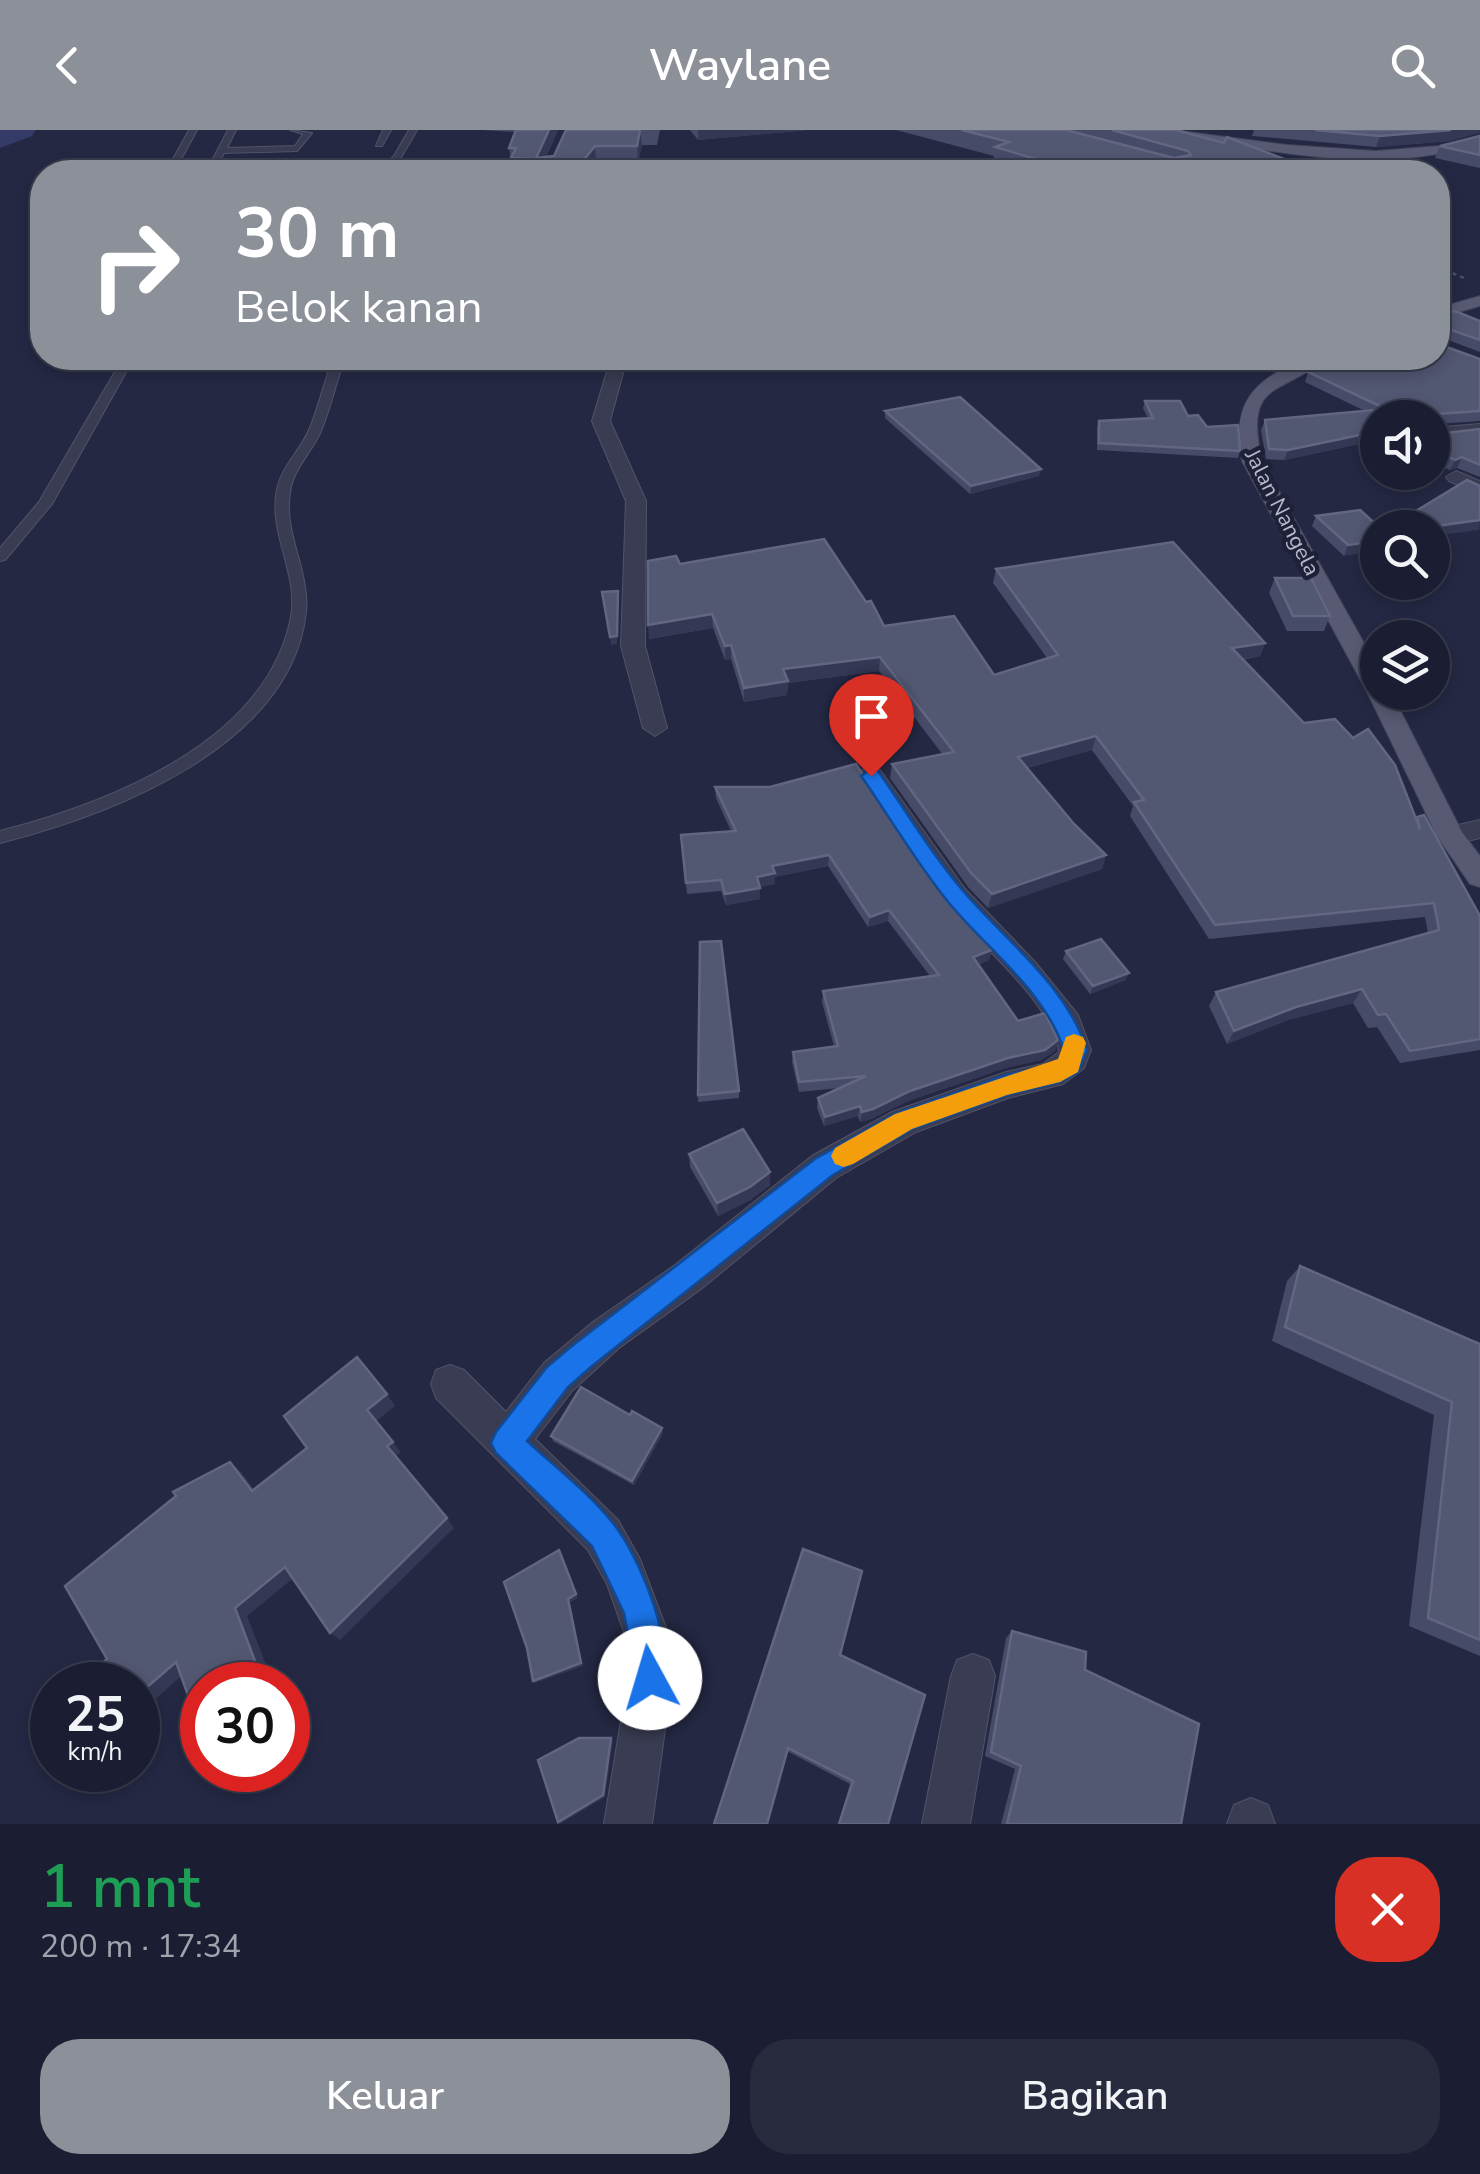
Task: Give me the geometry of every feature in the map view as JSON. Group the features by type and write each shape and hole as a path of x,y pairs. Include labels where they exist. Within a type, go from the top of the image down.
{"main road":[{"path":"1179,130 1280,147 1416,153 1458,148 1480,138"},
{"path":"1450,311 1480,302"},
{"name":"Jalan Nangela","path":"1290,370 1261,388 1250,409 1244,436 1252,461 1360,659"},
{"name":"Jalan Nangela","path":"1387,710 1451,836 1480,877"}],"street":[{"path":"615,370 600,421 636,501 633,646 654,728"},
{"path":"1450,432 1480,430"},
{"path":"1456,477 1480,488"},
{"path":"506,1443 558,1377 582,1356 824,1167 904,1122 1006,1085 1052,1075 1073,1059 1076,1050 1067,1024 1024,970 955,896 871,776"},
{"path":"1451,836 1480,829"},
{"path":"450,1384 603,1535 639,1609 648,1638 650,1678 628,1824"},
{"path":"946,1824 973,1676"}],"lane":[{"path":"177,160 193,130"},
{"path":"216,160 232,130 244,130"},
{"path":"220,151 297,148 308,133 294,130"},
{"path":"379,144 387,130"},
{"path":"395,160 413,130"},
{"path":"1280,147 1287,160"},
{"path":"0,557 45,504 121,370"},
{"path":"0,837 52,826 182,764 234,726 276,676 292,643 300,596 297,573 282,530 284,484 314,432 335,370"}],"path":[{"path":"1450,272 1473,282"}],"building":[{"path":"516,130 549,130 536,158 554,156 566,130 640,130 637,146 595,146 584,160 511,158 516,148 509,148"},
{"path":"962,130 1066,130 1174,158 1191,155 1112,130 1176,130 1224,143 1227,137 1287,160 1039,160 995,147 1009,142"},
{"path":"1315,130 1451,130 1380,136"},
{"path":"1480,136 1480,155 1440,146"},
{"path":"1455,311 1480,321 1480,340 1450,329 1450,313"},
{"path":"1450,348 1480,359 1480,411 1450,413 1450,400 1367,400 1308,372 1450,370"},
{"path":"960,397 1041,469 971,486 885,411"},
{"path":"1145,401 1180,401 1188,416 1198,415 1207,427 1238,425 1240,451 1099,443 1099,421 1153,418"},
{"path":"1360,411 1360,435 1288,450 1269,449 1265,420"},
{"path":"1480,429 1480,465 1462,457 1450,458 1450,432"},
{"path":"1467,480 1480,486 1480,520 1450,524 1450,510 1418,510"},
{"path":"1360,510 1360,543 1348,545 1316,516"},
{"path":"824,539 866,602 871,601 884,626 954,616 994,675 1058,655 996,569 1173,542 1265,643 1232,648 1304,723 1335,719 1353,738 1368,729 1395,765 1420,829 1417,817 1424,815 1480,916 1480,1039 1410,1051 1386,1014 1378,1015 1362,989 1296,1007 1234,1031 1216,992 1439,930 1434,903 1215,925 1134,802 1144,800 1096,736 1018,757 1074,824 1106,855 992,894 971,873 892,764 954,752 880,657 783,669 788,681 744,688 731,645 725,646 712,614 648,625 648,561 676,556 680,564"},
{"path":"1275,578 1311,578 1330,616 1293,616"},
{"path":"618,591 617,636 610,637 602,592"},
{"path":"856,764 923,867 992,950 973,957 1018,1021 1045,1013 1058,1040 1045,1050 1008,1058 910,1091 873,1109 862,1112 860,1106 825,1117 818,1098 866,1076 799,1082 793,1052 838,1046 823,991 939,975 889,910 870,917 829,855 772,866 775,873 757,877 760,888 725,894 721,880 686,883 681,835 736,831 715,787 770,787"},
{"path":"1101,939 1129,973 1093,986 1066,951"},
{"path":"721,941 739,1091 698,1095 700,942"},
{"path":"743,1129 770,1172 717,1203 689,1154"},
{"path":"1300,1266 1480,1344 1480,1640 1428,1618 1452,1402 1285,1327"},
{"path":"357,1357 387,1394 367,1410 393,1442 387,1446 447,1518 330,1633 285,1567 235,1608 255,1662 180,1662 180,1673 176,1662 160,1676 160,1662 103,1662 107,1659 65,1586 176,1496 173,1492 230,1462 252,1491 307,1448 284,1416"},
{"path":"581,1387 662,1428 632,1481 551,1436"},
{"path":"803,1549 862,1571 840,1655 925,1695 888,1824 839,1824 853,1781 788,1748 767,1824 714,1824"},
{"path":"559,1550 576,1594 568,1599 581,1663 533,1681 527,1648 504,1582"},
{"path":"1012,1631 1086,1652 1085,1670 1199,1724 1181,1824 1007,1824 1021,1766 991,1752"},
{"path":"579,1738 611,1738 603,1795 558,1822 538,1760"}],"waterway":[{"path":"0,139 21,130"}],"slow traffic":[{"path":"844,1156 904,1122 962,1099 1052,1075 1069,1065 1076,1050 1074,1043"}],"route":[{"path":"650,1678 648,1638 639,1609 603,1535 506,1443 558,1377 606,1335 688,1277 824,1167 904,1122 1006,1085 1052,1075 1069,1065 1076,1050 1067,1024 1024,970 955,896 871,776"}]}
